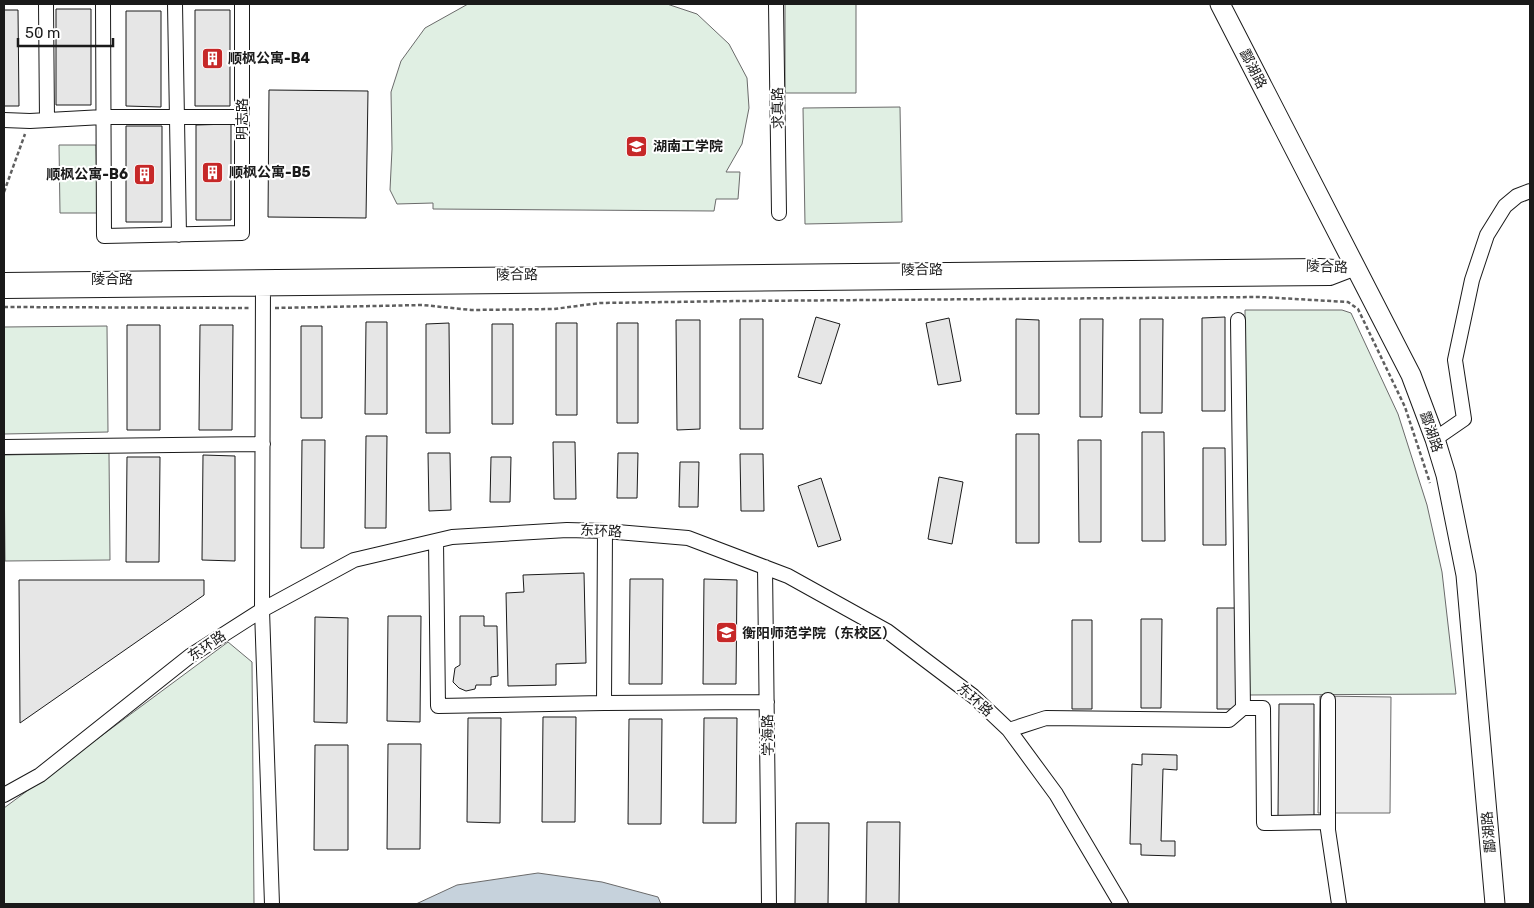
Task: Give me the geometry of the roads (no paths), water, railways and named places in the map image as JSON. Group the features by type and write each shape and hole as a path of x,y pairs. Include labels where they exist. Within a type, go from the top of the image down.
{"main road":[{"name":"酃湖路","path":"1220,4 1411,375 1435,439 1446,475 1466,575 1495,904"}],"street":[{"path":"46,4 46,120"},
{"path":"103,4 104,236 179,235 175,4"},
{"name":"明志路","path":"179,235 242,233 242,4"},
{"name":"求真路","path":"776,4 779,213"},
{"path":"4,120 242,117"},
{"path":"1435,439 1464,419 1455,360 1472,280 1487,236 1505,206 1517,196 1530,191"},
{"name":"陵合路","path":"4,280 263,283 1330,278 1356,268"},
{"path":"263,283 262,610 272,904"},
{"name":"陵合路","path":"4,291 263,283"},
{"path":"1238,320 1243,708"},
{"path":"4,447 263,444"},
{"name":"东环路","path":"4,794 40,775 190,656 262,610 354,560 452,537 567,530 605,531 688,538 766,566 788,576 887,632 973,696 1010,730 1056,794 1121,904"},
{"path":"604,703 605,531"},
{"path":"436,542 438,706 767,702"},
{"name":"学海路","path":"766,566 769,904"},
{"path":"1328,700 1328,822 1339,904"},
{"path":"1010,730 1046,718 1229,720 1243,708 1263,708 1264,823 1328,822"}],"place":[{"name":"顺枫公寓-B4","path":"212,58"},
{"name":"湖南工学院","path":"637,146"},
{"name":"顺枫公寓-B5","path":"213,172"},
{"name":"顺枫公寓-B6","path":"144,174"},
{"name":"衡阳师范学院（东校区）","path":"726,633"}]}
